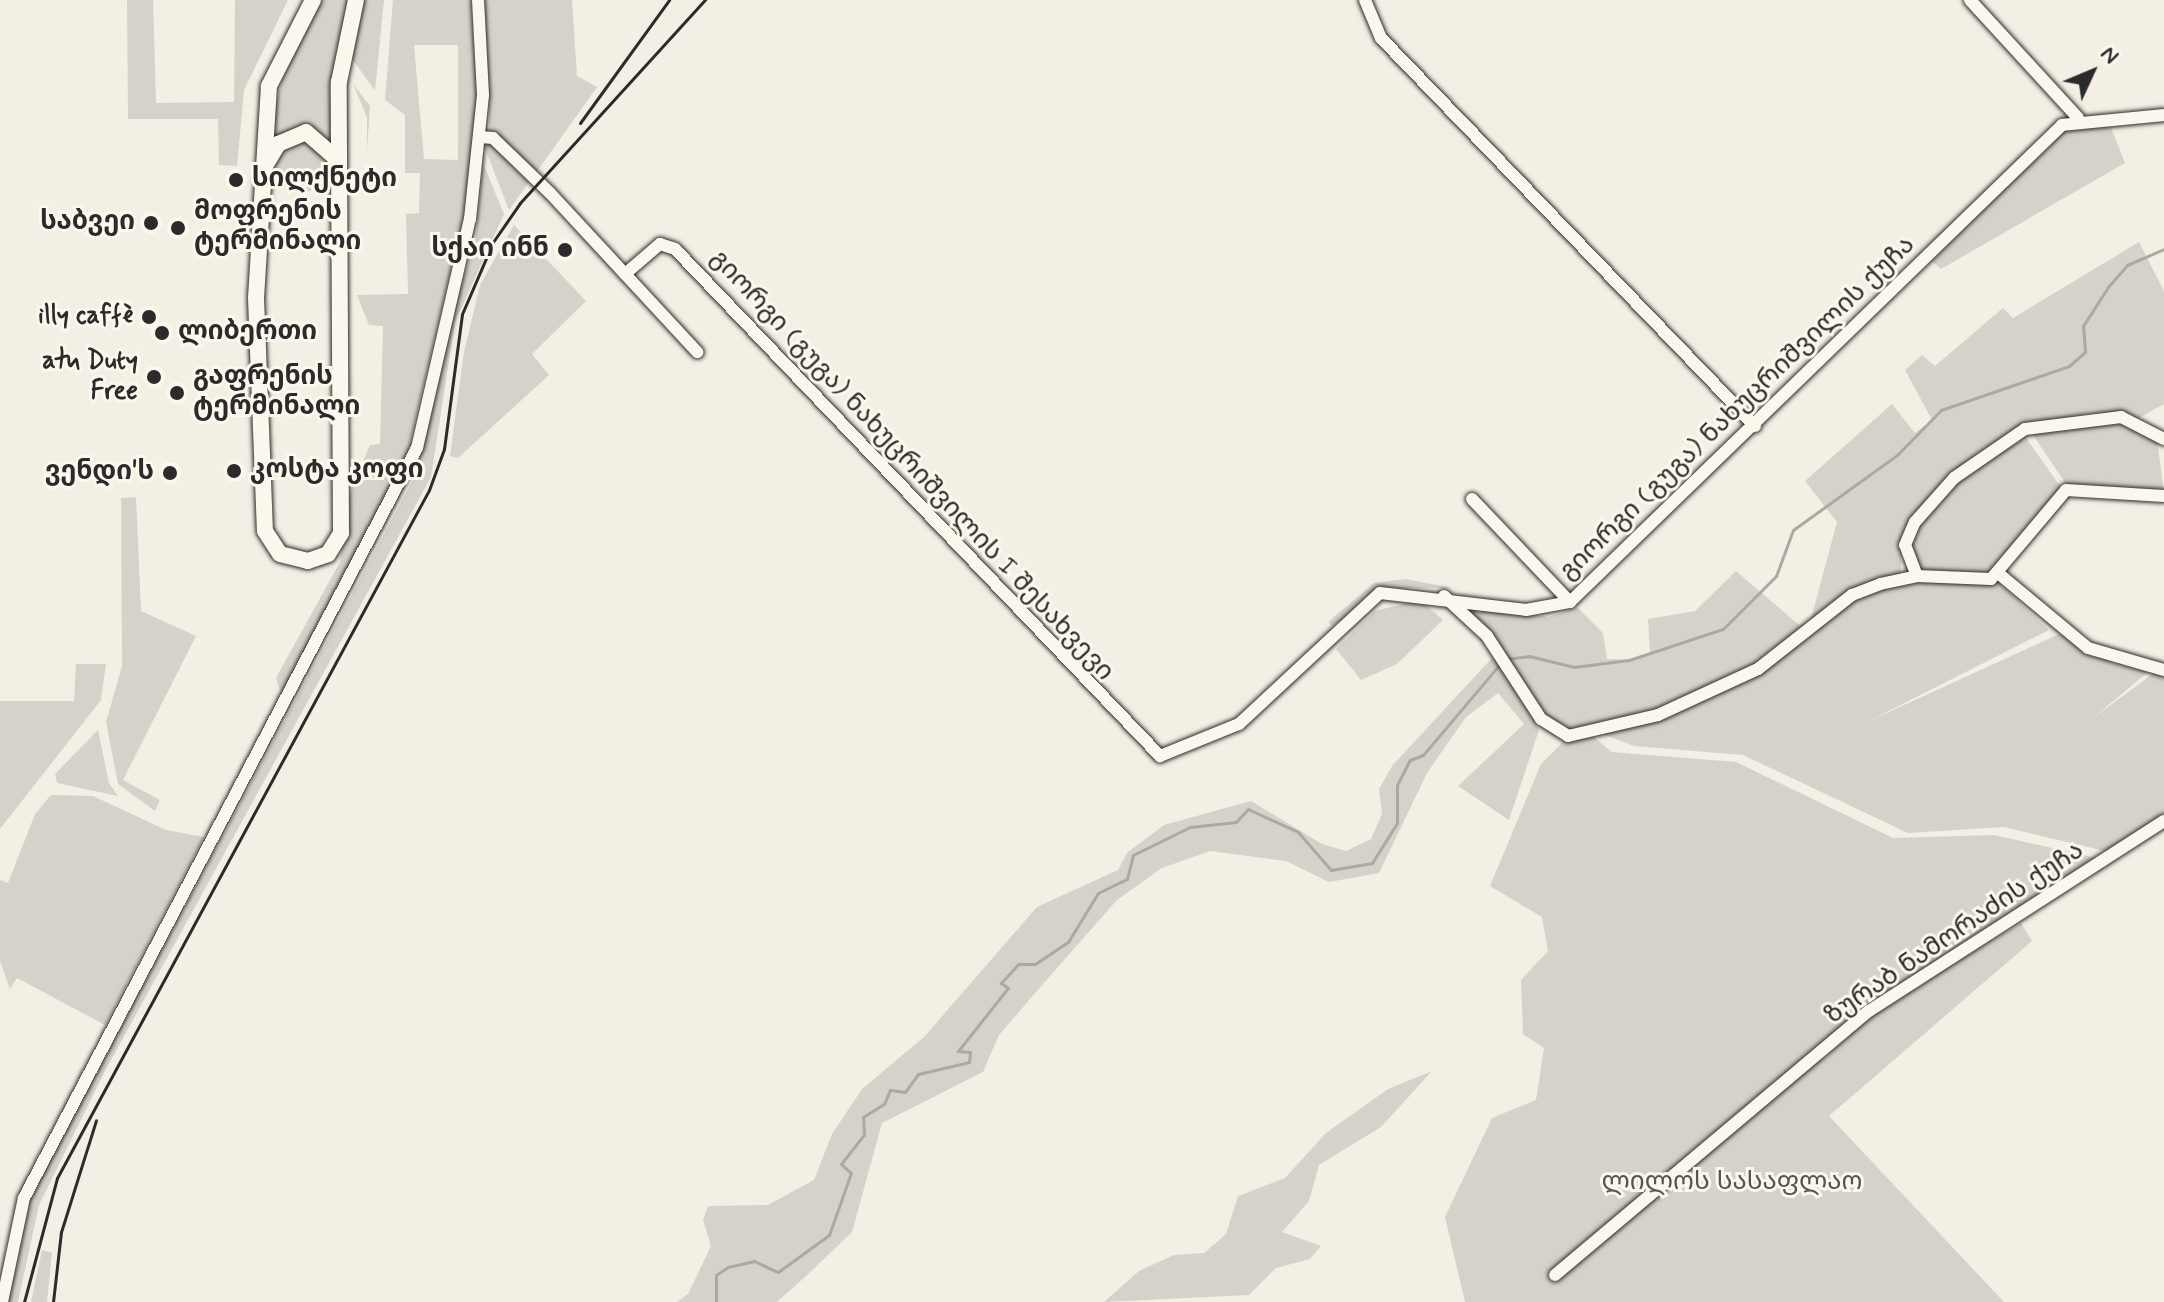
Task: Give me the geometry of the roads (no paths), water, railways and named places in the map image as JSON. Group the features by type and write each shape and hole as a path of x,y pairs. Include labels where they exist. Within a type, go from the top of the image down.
{"main road":[{"path":"313,0 269,86 256,298 263,519 273,548 308,561 328,554 341,533 339,82 356,0"},
{"path":"263,172 278,144 295,133 318,136 338,161"}],"street":[{"path":"2,1302 24,1198 74,1095 407,475 466,243 480,137 478,0"},
{"path":"1365,0 1381,38 1755,426"},
{"path":"1970,0 2078,118 2164,115"},
{"name":"გიორგი (გუგა) ნახუცრიშვილის ქუჩა","path":"1160,756 1239,724 1380,593 1444,596 1526,610 1570,602 1755,426 2062,125 2078,118"},
{"path":"480,137 497,141 697,352"},
{"name":"გიორგი (გუგა) ნახუცრიშვილის I შესახვევი","path":"625,274 660,244 675,249 1160,756"},
{"path":"1917,576 1905,545 1915,522 1954,478 1994,449 2057,420 2121,417 2164,439"},
{"path":"1444,596 1487,636 1541,719 1568,736 1658,715 1727,684 1780,655 1852,595 1917,576 1981,581 1998,573 2066,490 2160,497"},
{"path":"1472,499 1570,602"},
{"path":"1998,573 2088,648 2157,669"},
{"name":"ზურაბ ნამორაძის ქუჩა","path":"1555,1275 1869,1011 2164,821"}],"waterway":[{"path":"1506,659 1529,656 1574,667 1629,660 1723,629 1776,576 1793,530 1897,455 1941,410 2069,366 2085,352 2083,326 2108,287 2127,265 2164,249"},
{"path":"716,1302 716,1275 728,1267 754,1261 778,1272 829,1235 851,1173 841,1164 864,1135 863,1117 884,1104 890,1090 905,1092 918,1074 969,1062 970,1052 958,1051 1008,988 1001,983 1018,964 1035,964 1068,942 1098,893 1127,879 1133,855 1190,827 1236,822 1248,809 1298,832 1331,870 1372,863 1397,823 1397,785 1410,760 1423,755 1500,664"}],"railway":[{"path":"580,123 669,0"},
{"path":"24,1302 57,1178 429,490 444,449 462,314 493,242 520,203 705,0"},
{"path":"53,1302 61,1232 96,1120"}],"place":[{"name":"სილქნეტი","path":"236,180"},
{"name":"საბვეი","path":"151,223"},
{"name":"მოფრენის ტერმინალი","path":"178,228"},
{"name":"სქაი ინნ","path":"565,250"},
{"name":"illy caffè","path":"149,317"},
{"name":"ლიბერთი","path":"162,333"},
{"name":"atu Duty Free","path":"154,377"},
{"name":"გაფრენის ტერმინალი","path":"177,393"},
{"name":"კოსტა კოფი","path":"234,471"},
{"name":"ვენდი'ს","path":"170,473"}],"park label":[{"name":"ლილოს სასაფლაო","path":"1732,1183"}]}
